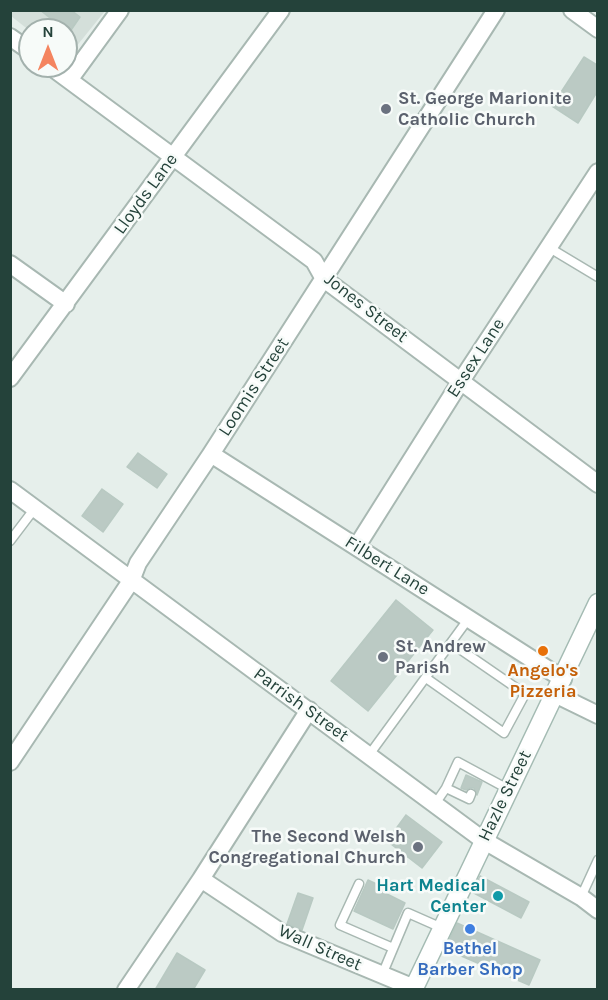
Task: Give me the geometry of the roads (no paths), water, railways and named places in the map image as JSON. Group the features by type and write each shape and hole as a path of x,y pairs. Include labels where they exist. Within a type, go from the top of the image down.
{"main road":[{"name":"Hazle Street","path":"414,989 597,603"}],"street":[{"path":"69,80 120,10"},
{"name":"Lloyds Lane","path":"10,378 281,10"},
{"name":"Loomis Street","path":"13,752 131,581 138,563 211,454 496,10"},
{"path":"572,10 597,29"},
{"name":"Jones Street","path":"66,78 314,261 324,279 597,484"},
{"name":"Essex Lane","path":"357,546 460,381 597,172"},
{"path":"10,264 66,304"},
{"name":"Filbert Lane","path":"211,454 469,618 597,715"},
{"name":"Parrish Street","path":"10,490 483,840 581,897 597,910"},
{"path":"126,990 201,879 309,710"},
{"name":"Wall Street","path":"201,879 282,933 414,989"}],"lane":[{"path":"549,247 597,277"},
{"path":"10,542 35,508"},
{"path":"369,755 469,618"},
{"path":"426,678 504,733 525,694 451,643"},
{"path":"435,804 446,788 458,762 475,774 508,789"},
{"path":"446,788 465,793"},
{"path":"581,897 597,860"},
{"path":"359,884 340,925 393,948"},
{"path":"382,975 408,913 442,928"}],"place":[{"name":"St. George Marionite Catholic Church","path":"386,109"},
{"name":"Angelo's Pizzeria","path":"543,651"},
{"name":"St. Andrew Parish","path":"383,657"},
{"name":"The Second Welsh Congregational Church","path":"418,847"},
{"name":"Hart Medical Center","path":"498,896"},
{"name":"Bethel Barber Shop","path":"470,929"}]}
